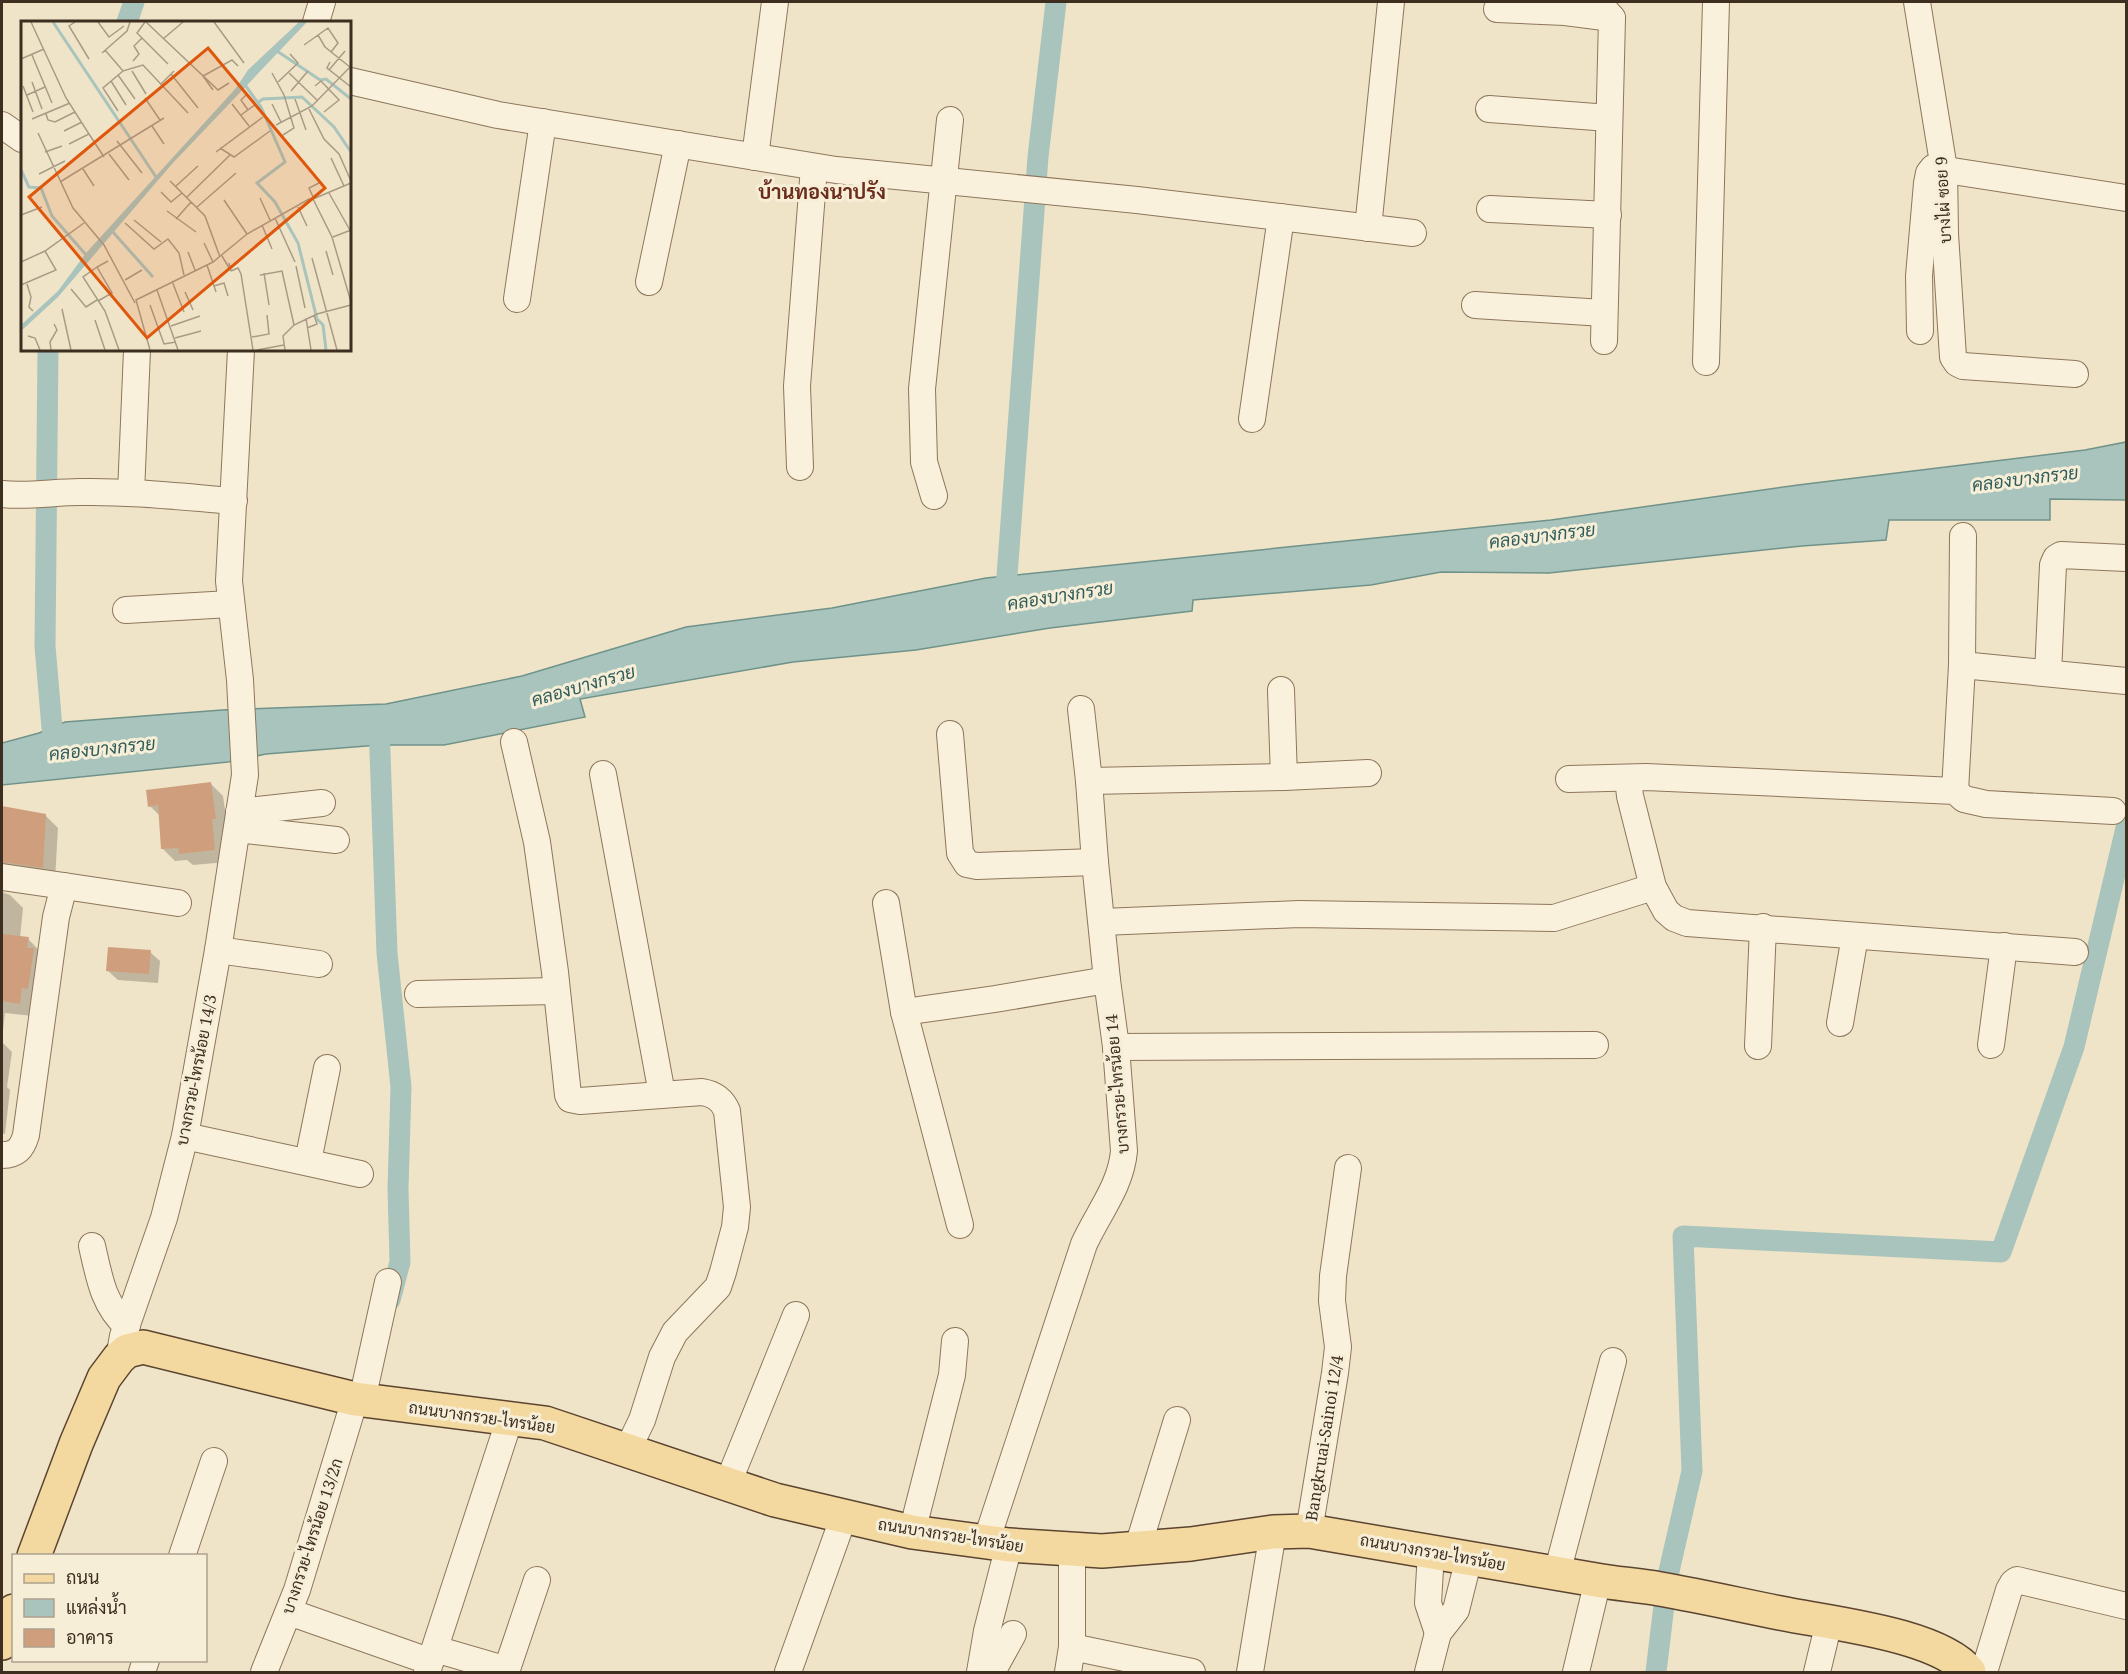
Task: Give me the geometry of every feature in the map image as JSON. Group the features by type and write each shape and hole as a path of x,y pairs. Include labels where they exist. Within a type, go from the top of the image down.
{"main road":[{"name":"ถนนบางกรวย-ไทรน้อย","path":"119,1358 135,1348 153,1348 358,1400 545,1423 775,1500 912,1532 1072,1550 1137,1550 1273,1532 1309,1531 1598,1581 1672,1591 1882,1633 1946,1654 1969,1672"},
{"path":"35,1554 76,1444 104,1378 119,1358"},
{"path":"2,1643 12,1616"}],"street":[{"path":"316,21 321,2"},
{"path":"755,157 775,2"},
{"path":"1368,228 1391,2"},
{"path":"1706,362 1716,2"},
{"name":"บางไผ่ ซอย 9","path":"1917,2 1944,169 1945,234 1953,357 1957,363 1964,366 2075,374"},
{"path":"1497,9 1565,12 1605,10 1609,118 1604,341"},
{"path":"351,81 498,115 814,167 1413,233"},
{"path":"1489,109 1609,118"},
{"path":"934,495 924,462 922,389 950,120"},
{"path":"517,298 543,122"},
{"path":"2,125 21,137"},
{"path":"649,282 678,144"},
{"path":"800,467 797,386 814,167"},
{"path":"1920,332 1919,276 1927,183 1929,173 1933,168 2127,198"},
{"path":"1490,209 1608,215"},
{"path":"1252,419 1281,217"},
{"path":"1475,305 1604,313"},
{"path":"131,493 137,351"},
{"name":"บางกรวย-ไทรน้อย 14/3","path":"119,1358 127,1326 164,1218 185,1136 218,950 245,775 240,680 229,581 241,351"},
{"path":"11,495 131,493 234,501"},
{"path":"1955,791 1962,665 1963,536"},
{"path":"2048,674 2055,558 2061,555 2127,558"},
{"path":"126,610 230,604"},
{"path":"1962,665 2127,681"},
{"path":"1281,690 1284,777"},
{"name":"บางกรวย-ไทรน้อย 14","path":"980,1672 997,1543 1084,1244 1113,1192 1123,1164 1116,1047 1107,980 1081,709"},
{"path":"950,734 960,854 967,864 977,866 1095,862"},
{"path":"514,742 537,842 567,1095 570,1099 580,1101 702,1092 711,1094 724,1105 727,1111 737,1207 735,1227 718,1287 675,1332 662,1358 642,1420 627,1451"},
{"path":"1089,781 1368,773"},
{"path":"603,774 662,1094"},
{"path":"1628,778 1630,796 1653,887 1666,911 1674,918 1687,923 2075,952"},
{"path":"1569,779 1628,778 1955,791 1964,799 1986,804 2113,811"},
{"path":"238,820 322,803"},
{"path":"238,820 336,840"},
{"path":"2,877 178,903"},
{"path":"2,1155 13,1154 19,1150 26,1135 56,917 64,886"},
{"path":"1102,922 1299,914 1554,918 1653,887"},
{"path":"886,903 904,1012 960,1225"},
{"path":"1758,1046 1763,927"},
{"path":"1840,1023 1855,936"},
{"path":"1991,1045 2004,946"},
{"path":"218,950 319,964"},
{"path":"904,1012 1107,980"},
{"path":"418,994 556,991"},
{"path":"1116,1047 1595,1045"},
{"path":"308,1161 327,1068"},
{"path":"185,1136 360,1174"},
{"name":"Bangkruai-Sainoi 12/4","path":"1309,1531 1338,1347 1332,1301 1333,1276 1348,1167"},
{"path":"92,1246 102,1288 110,1307 127,1326"},
{"name":"บางกรวย-ไทรน้อย 13/2ก","path":"264,1672 289,1611 358,1400 388,1282"},
{"path":"728,1483 796,1315"},
{"path":"912,1532 952,1375 956,1341"},
{"path":"1557,1573 1613,1361"},
{"path":"426,1659 510,1418"},
{"path":"1137,1550 1176,1420"},
{"path":"183,1554 214,1461"},
{"path":"788,1672 844,1516"},
{"path":"1250,1672 1273,1532"},
{"path":"1068,1672 1072,1647 1072,1550"},
{"path":"1431,1552 1428,1603 1438,1633"},
{"path":"1428,1672 1438,1633 1456,1610 1469,1558"},
{"path":"289,1611 426,1659 507,1671 537,1580"},
{"path":"1984,1672 2009,1590 2017,1580 2127,1606"},
{"path":"1576,1672 1598,1581"},
{"path":"1817,1672 1830,1622"},
{"path":"992,1672 1013,1634"},
{"path":"1072,1647 1191,1672"}],"water":[{"name":"คลองบางกรวย","path":"2126,442 2126,500 2050,499 2050,520 1889,520 1886,540 1802,546 1549,573 1441,572 1371,585 1193,600 1192,611 1050,628 916,650 793,662 580,699 585,717 444,745 379,745 266,754 228,762 2,785 2,743 39,733 65,722 222,710 386,704 522,676 686,627 832,608 986,578 1551,520 1798,485 2085,450"}],"building":[{"path":"211,782 216,819 212,819 215,850 179,854 178,848 161,849 158,805 148,807 146,790"},
{"path":"2,806 46,814 43,868 2,862"},
{"path":"2,934 29,937 27,948 34,948 28,989 22,988 20,1004 2,1001"},
{"path":"108,947 151,950 149,974 106,971"}],"waterway":[{"path":"127,21 134,2"},
{"name":"คลองบางกรวย","path":"1005,603 1038,157 1056,2"},
{"name":"คลองบางกรวย","path":"48,351 45,646 54,751"},
{"path":"379,724 387,953 401,1087 398,1189 400,1262 390,1300"},
{"path":"1656,1672 1667,1580 1692,1471 1683,1236 2001,1252 2074,1047 2126,828"}],"district":[{"name":"บ้านทองนาปรัง","path":"822,191"}]}
